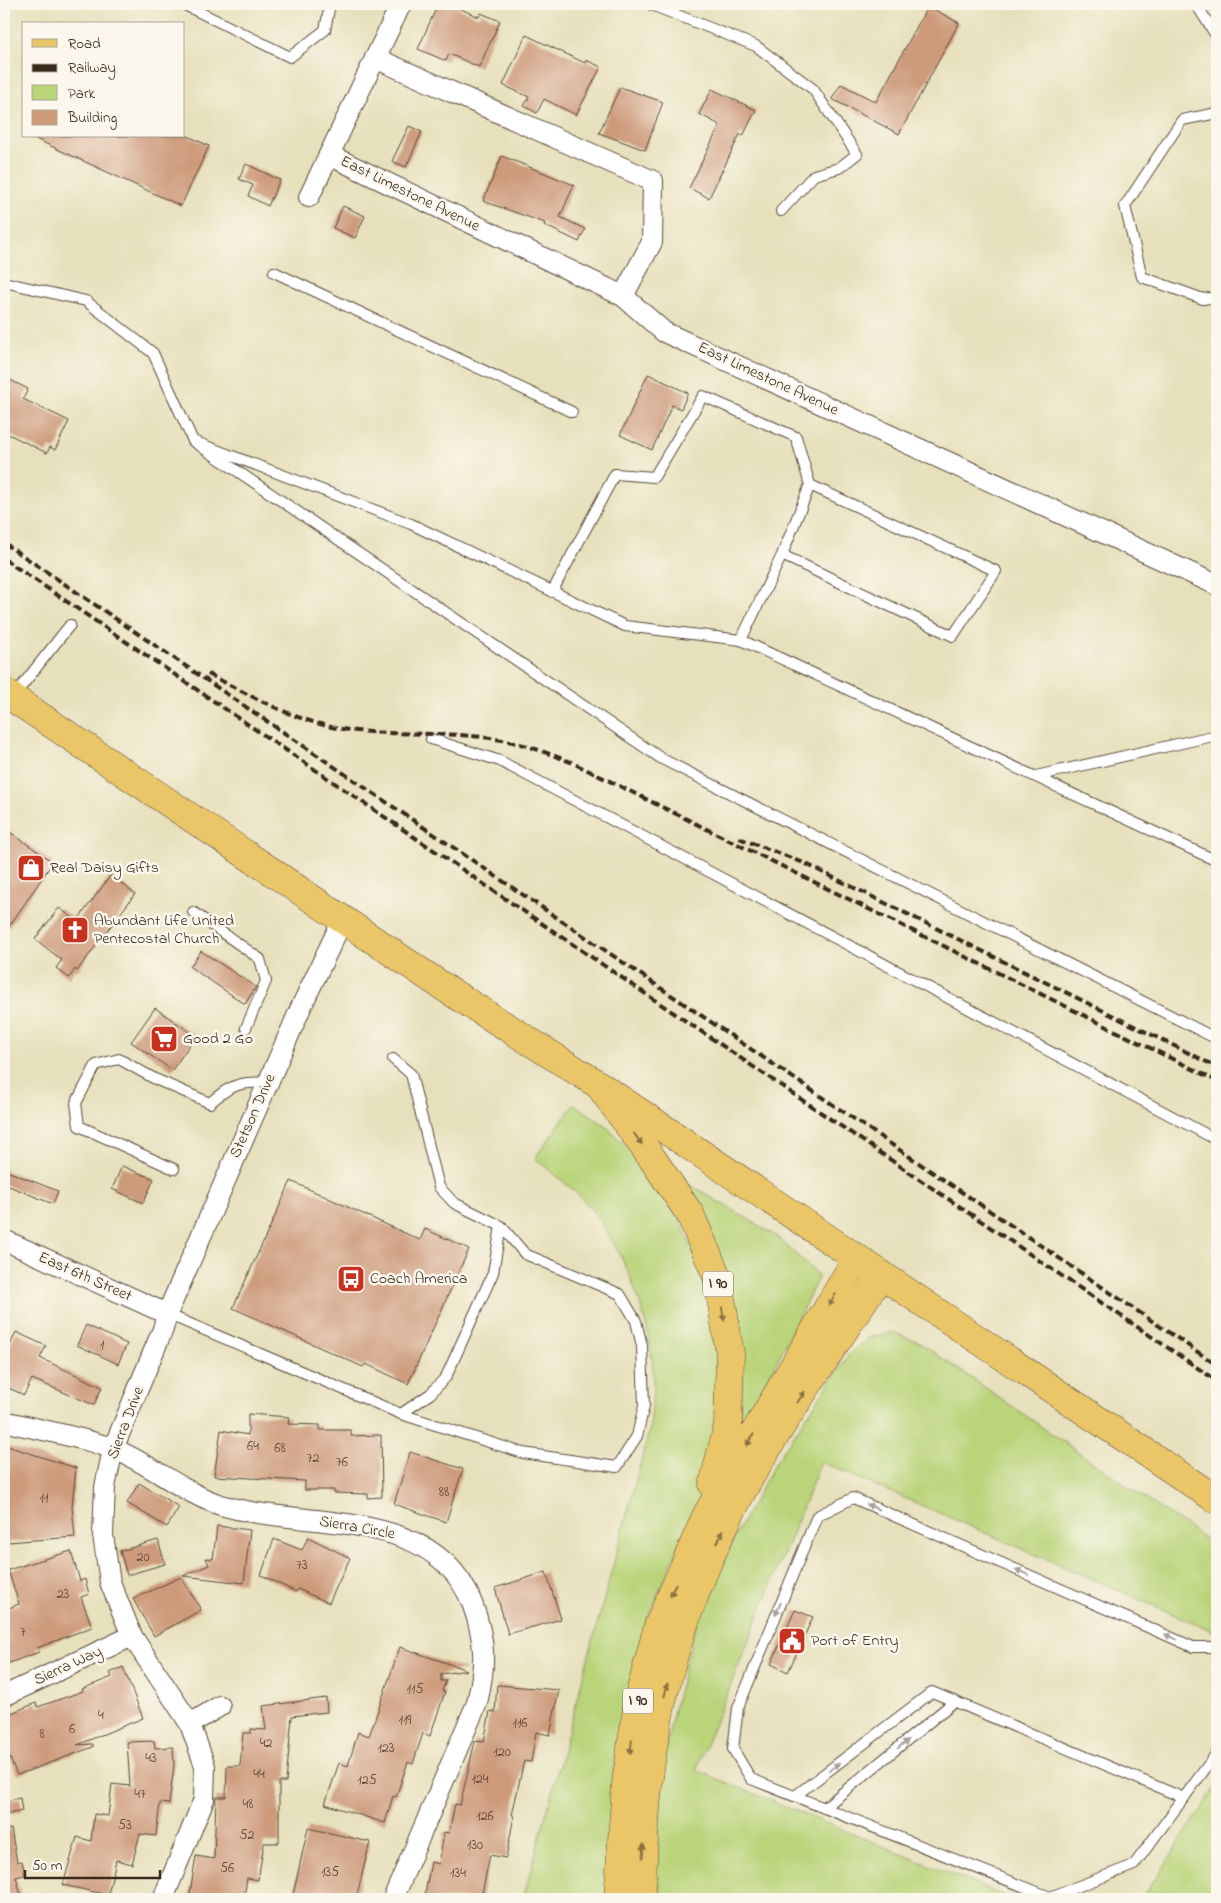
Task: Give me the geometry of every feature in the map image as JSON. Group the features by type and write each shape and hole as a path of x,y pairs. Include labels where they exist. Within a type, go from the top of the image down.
{"main road":[{"path":"8,695 343,919 599,1085 1217,1500"},
{"name":"I 90","path":"599,1085 690,1214 718,1279 730,1354 728,1425 706,1514"},
{"name":"I 90","path":"618,1899 626,1783 638,1701 658,1626 706,1514 857,1258"},
{"path":"641,1899 644,1828 654,1737 672,1666 693,1600 726,1525 758,1462 881,1274"}],"street":[{"path":"309,197 401,4"},
{"path":"375,58 653,181 652,242 623,296"},
{"name":"East Limestone Avenue","path":"329,155 623,296 664,332 1217,585"},
{"name":"Stetson Drive","path":"167,1314 268,1083 343,919"},
{"name":"East 6th Street","path":"4,1240 167,1314"},
{"name":"Sierra Drive","path":"163,1899 204,1799 206,1766 190,1724 132,1636 110,1582 103,1535 105,1487 113,1449 163,1329 167,1314"},
{"name":"Sierra Circle","path":"4,1420 113,1449 208,1500 234,1508 382,1530 412,1539 441,1558 465,1586 481,1628 484,1670 476,1703 393,1899"},
{"name":"Sierra Way","path":"4,1696 132,1636"},
{"path":"190,1724 220,1706"}],"lane":[{"path":"183,4 290,57 325,30 330,4"},
{"path":"649,4 756,46 813,89 857,154 839,168 814,175 781,211"},
{"path":"1196,4 1217,37"},
{"path":"1217,113 1182,120 1125,206 1142,277 1203,299 1217,297"},
{"path":"4,181 4,186"},
{"path":"274,272 572,412"},
{"path":"4,282 86,300 153,353 193,441 662,758 1217,1039"},
{"path":"552,592 615,474 654,477 704,396 796,437 810,485 782,555 740,640"},
{"path":"193,441 411,524 625,626 740,640 1217,861"},
{"path":"782,555 953,636 996,571 810,485"},
{"path":"8,695 70,625"},
{"path":"1036,776 1217,735"},
{"path":"430,739 500,761 1217,1140"},
{"path":"193,912 260,959 266,980 246,1028"},
{"path":"174,1169 79,1126 76,1103 96,1065 119,1059 155,1079 210,1103 225,1090 247,1081 268,1083"},
{"path":"167,1314 401,1414 523,1453 617,1467 637,1436 644,1406 642,1346 636,1321 620,1294 525,1254 501,1226 454,1203 439,1187 411,1074 393,1059"},
{"path":"401,1414 430,1394 446,1377 493,1273 501,1226"},
{"path":"1217,1647 1193,1647 853,1498 817,1516 738,1708 733,1749 751,1779 1050,1898 1134,1865 1217,1753"},
{"path":"795,1796 932,1692 1184,1798"},
{"path":"824,1808 955,1701"}],"green space":[{"path":"574,1104 606,1126 644,1165 679,1218 707,1282 722,1355 720,1425 707,1481 647,1619 615,1750 607,1899 523,1899 650,1429 652,1401 652,1361 649,1337 635,1288 625,1265 601,1222 587,1204 535,1158"},
{"path":"689,1184 776,1236 819,1276 734,1449 742,1392 686,1190"},
{"path":"892,1332 917,1341 1217,1547 1217,1633 821,1462 696,1770 1012,1899 653,1899 662,1765 677,1696 697,1621 734,1537 776,1462 849,1354 868,1338"},
{"path":"1217,1786 1217,1899 1142,1899"}],"building":[{"path":"438,4 449,4 479,17 481,13 500,21 479,67 449,54 446,61 418,49"},
{"path":"928,6 959,23 899,134 832,99 841,84 876,102"},
{"path":"526,35 585,63 586,60 601,67 576,115 544,99 537,113 524,106 529,97 503,85"},
{"path":"620,87 663,102 645,150 599,133"},
{"path":"712,89 756,110 743,136 740,134 709,198 689,188 720,125 699,114"},
{"path":"409,126 422,132 406,167 392,161"},
{"path":"185,136 188,136 209,146 181,206 33,138 185,138"},
{"path":"502,156 574,185 560,217 585,229 579,242 544,225 545,223 483,201"},
{"path":"246,164 280,180 268,206 248,196 253,185 239,179"},
{"path":"343,206 365,216 355,238 333,228"},
{"path":"648,374 688,393 681,409 672,405 652,450 620,435"},
{"path":"4,377 28,389 23,399 69,421 55,450 50,447 47,453 4,432"},
{"path":"4,828 53,862 4,934"},
{"name":"Abundant Life United Pentecostal Church","path":"111,875 135,894 77,971 75,969 69,978 56,968 62,960 35,939 59,908 77,921"},
{"path":"201,951 256,987 245,1004 190,967"},
{"name":"Good 2 Go","path":"155,1008 196,1036 172,1070 131,1042"},
{"path":"122,1166 154,1179 143,1203 112,1189"},
{"path":"4,1170 58,1191 53,1204 4,1184"},
{"name":"Coach America","path":"291,1181 420,1240 425,1229 469,1249 408,1384 366,1364 363,1367 233,1308"},
{"path":"86,1325 127,1344 118,1364 77,1345"},
{"path":"16,1332 46,1346 40,1358 102,1387 94,1405 32,1379 24,1395 4,1386 4,1359"},
{"path":"248,1414 289,1417 288,1424 320,1425 320,1430 351,1430 351,1436 381,1435 382,1497 368,1498 368,1494 334,1493 334,1490 305,1490 305,1481 214,1476 221,1430 248,1435"},
{"path":"4,1445 76,1468 72,1507 75,1537 8,1542 8,1538 4,1538"},
{"path":"410,1452 463,1469 446,1522 394,1504"},
{"path":"139,1483 179,1507 167,1527 127,1503"},
{"path":"217,1526 250,1530 244,1583 183,1576 209,1565 206,1558 213,1559"},
{"path":"308,1537 350,1558 329,1603 298,1589 296,1592 261,1575 274,1539 302,1550"},
{"path":"158,1540 165,1564 127,1575 120,1551"},
{"path":"71,1551 80,1581 85,1579 89,1594 81,1597 92,1627 37,1648 39,1652 4,1665 4,1610 19,1604 8,1570"},
{"path":"546,1572 561,1619 508,1634 495,1588"},
{"path":"181,1577 201,1610 154,1636 133,1599"},
{"name":"Port of Entry","path":"795,1610 813,1617 788,1672 771,1664"},
{"path":"400,1647 467,1670 441,1674 441,1681 446,1681 442,1691 445,1692 430,1736 423,1733 413,1764 408,1762 396,1797 393,1796 385,1823 325,1804 339,1763 348,1766 358,1732 369,1736"},
{"path":"123,1667 143,1718 77,1745 93,1744 93,1747 17,1775 4,1744 4,1716 36,1703 38,1707 83,1691 82,1689 112,1677 110,1673"},
{"path":"497,1685 559,1690 550,1735 536,1732 531,1762 524,1761 512,1815 514,1816 506,1858 490,1855 481,1899 424,1899 431,1862 439,1864 444,1832 449,1833 455,1804 460,1805 475,1741 484,1742 490,1711 495,1712"},
{"path":"326,1698 327,1712 292,1716 286,1782 279,1782 279,1843 264,1843 258,1880 247,1878 244,1899 189,1899 196,1856 214,1859 216,1797 226,1797 227,1766 240,1766 243,1733 251,1733 251,1729 266,1730 263,1706"},
{"path":"154,1741 155,1748 173,1747 174,1766 169,1804 160,1803 156,1836 140,1834 132,1864 116,1860 108,1895 63,1885 77,1837 91,1841 94,1814 108,1816 112,1784 130,1786 127,1742"},
{"path":"20,1798 22,1811 4,1815 4,1801"},
{"path":"308,1828 370,1842 356,1899 292,1899"},
{"path":"11,1829 17,1862 22,1861 25,1875 16,1877 22,1899 4,1899 4,1830"}],"railway":[{"path":"4,543 1217,1365"},
{"path":"4,559 1217,1381"},
{"path":"208,674 290,714 324,725 342,729 382,733 482,737 520,744 571,762 1217,1081"},
{"path":"739,838 804,863 1217,1067"}],"place":[{"name":"Real Daisy Gifts","path":"31,868"},
{"name":"Abundant Life United Pentecostal Church","path":"75,930"},
{"name":"Good 2 Go","path":"164,1039"},
{"name":"Coach America","path":"351,1279"},
{"name":"Port of Entry","path":"792,1641"}]}
